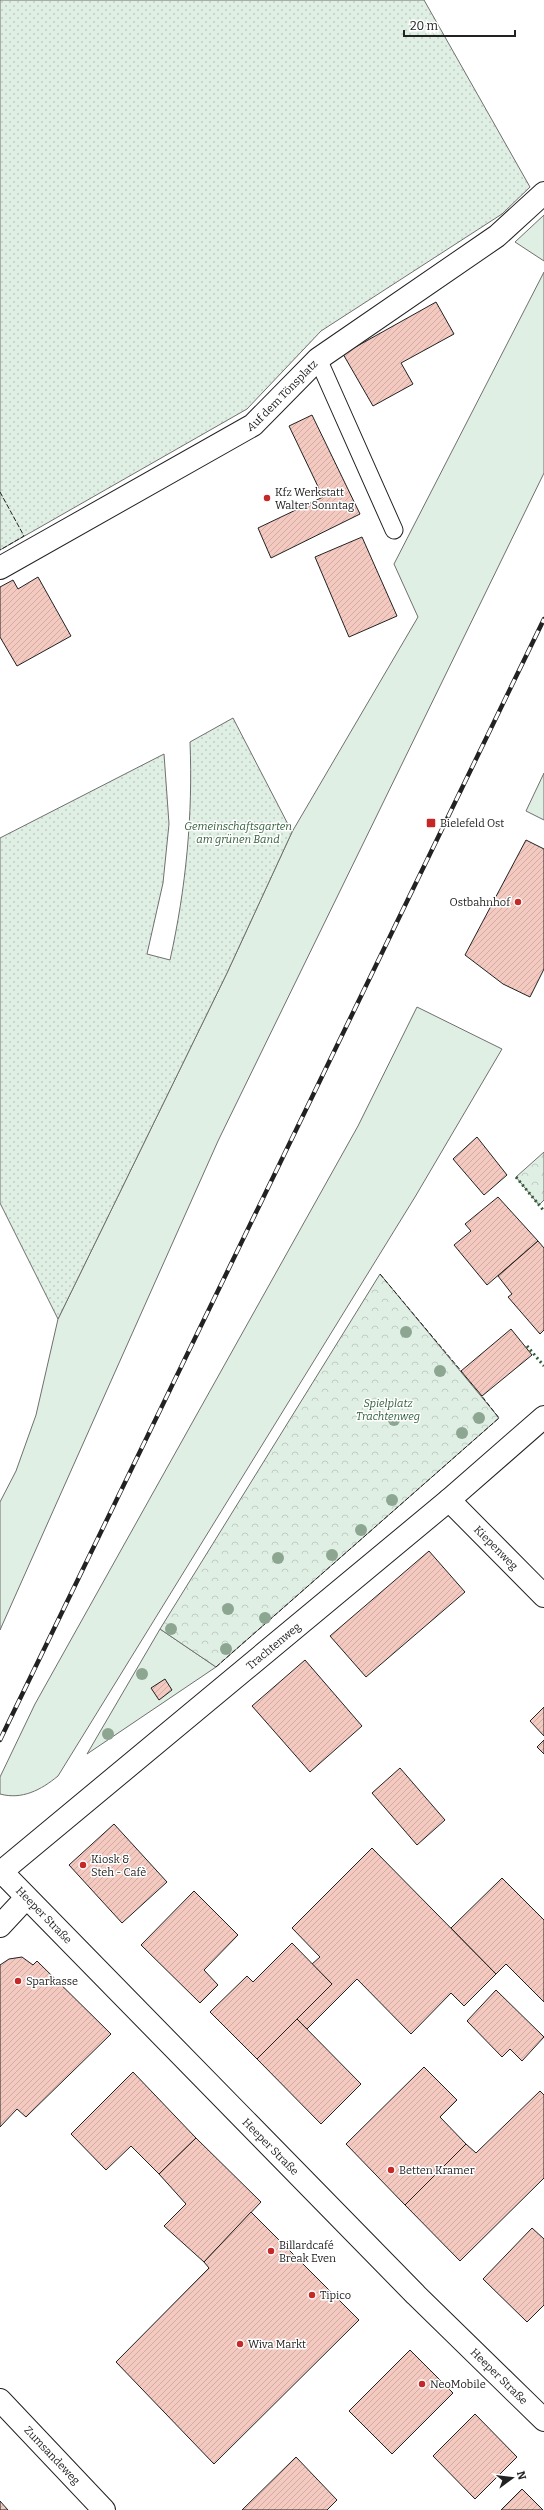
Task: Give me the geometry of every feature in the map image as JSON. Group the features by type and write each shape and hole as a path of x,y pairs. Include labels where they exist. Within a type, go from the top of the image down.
{"street":[{"name":"Auf dem Tönsplatz","path":"0,568 253,425 318,359 496,236 544,193"},
{"name":"Trachtenweg","path":"1,1871 32,1844 81,1808 448,1500 544,1417"},
{"name":"Kiepenweg","path":"448,1500 544,1596"},
{"name":"Heeper Straße","path":"1,1871 410,2289 544,2420"},
{"path":"0,1926 26,1898"},
{"name":"Zumsandeweg","path":"0,2400 104,2510"}],"lane":[{"path":"318,359 394,530"}],"green space":[{"path":"0,0 424,0 530,187 502,214 321,331 247,409 0,550"},
{"path":"544,215 544,261 515,242"},
{"path":"544,272 544,473 218,1141 0,1630 0,1502 16,1471 36,1415 58,1319 227,973 292,832 418,617 394,564"},
{"name":"Gemeinschaftsgarten am grünen Band","path":"233,718 292,832 227,973 58,1319 0,1203 0,838 164,754 169,824 163,883 147,954 170,960 176,933 187,851 191,769 190,742"},
{"path":"544,773 544,820 526,811"},
{"path":"417,1007 502,1049 415,1197 58,1776 45,1786 24,1795 8,1796 0,1794 0,1777 35,1704 358,1126"},
{"path":"544,1152 544,1200 539,1205 516,1177"},
{"name":"Spielplatz Trachtenweg","path":"380,1274 499,1418 216,1667 160,1629"},
{"path":"160,1629 216,1667 87,1754"}],"building":[{"path":"436,302 454,334 401,363 413,384 373,406 343,354"},
{"path":"312,415 360,514 271,558 258,528 323,497 289,426"},
{"path":"362,537 397,616 349,637 315,557"},
{"path":"38,577 71,636 17,666 0,637 0,587 13,580 18,589"},
{"name":"Ostbahnhof","path":"526,840 544,849 544,969 530,997 503,984 465,955"},
{"path":"477,1137 507,1175 484,1195 453,1159"},
{"path":"498,1197 538,1241 487,1285 454,1245 471,1231 465,1224"},
{"path":"538,1241 544,1248 544,1330 540,1334 508,1297 512,1294 498,1276"},
{"path":"511,1329 532,1355 482,1396 461,1371"},
{"path":"429,1551 465,1592 366,1677 330,1636"},
{"path":"305,1660 362,1726 310,1772 252,1706"},
{"path":"165,1679 172,1690 159,1700 151,1688"},
{"path":"544,1707 544,1736 530,1721"},
{"path":"544,1740 544,1754 537,1747"},
{"path":"400,1768 445,1820 417,1845 372,1793"},
{"path":"114,1824 167,1882 122,1923 69,1865"},
{"path":"372,1848 496,1974 464,2006 451,1993 411,2034 357,1979 307,2029 297,2019 332,1984 312,1964 320,1957 292,1928"},
{"path":"502,1878 544,1920 544,2002 506,1964 496,1974 451,1928"},
{"path":"194,1891 238,1935 204,1970 218,1985 200,2003 141,1945"},
{"path":"292,1943 332,1984 257,2059 210,2012 247,1976 253,1982"},
{"path":"22,1957 33,1965 37,1961 111,2034 26,2117 17,2109 0,2127 0,1965 9,1959"},
{"path":"496,1990 544,2037 522,2061 510,2049 502,2057 467,2021"},
{"path":"297,2019 361,2084 321,2124 257,2059"},
{"path":"424,2067 457,2100 440,2117 466,2144 405,2205 346,2144"},
{"path":"133,2072 196,2138 159,2174 131,2146 106,2170 71,2134"},
{"path":"540,2091 544,2095 544,2178 460,2261 405,2205 466,2144 476,2153"},
{"path":"196,2138 261,2202 204,2262 164,2226 186,2204 159,2174"},
{"path":"251,2212 359,2320 214,2464 116,2362 209,2268 204,2262"},
{"path":"532,2228 544,2239 544,2305 527,2322 483,2279"},
{"path":"410,2350 453,2393 392,2454 349,2411"},
{"path":"475,2414 517,2457 475,2499 433,2456"},
{"path":"296,2457 337,2500 327,2510 242,2510"},
{"path":"522,2489 543,2510 501,2510"},
{"path":"0,2501 8,2510 0,2510"}],"railway":[{"path":"0,1740 544,619"}],"hedge":[{"path":"516,1177 544,1211"},
{"path":"527,1346 544,1366"}],"fence":[{"path":"0,492 24,536 0,550"},
{"path":"380,1274 462,1372"},
{"path":"216,1667 499,1418 481,1395"}],"place":[{"name":"Kfz Werkstatt Walter Sonntag","path":"267,498"},
{"name":"Bielefeld Ost","path":"431,823"},
{"name":"Ostbahnhof","path":"518,902"},
{"name":"Kiosk & Steh - Cafè","path":"83,1865"},
{"name":"Sparkasse","path":"18,1981"},
{"name":"Betten Kramer","path":"391,2170"},
{"name":"Billardcafé Break Even","path":"271,2251"},
{"name":"Tipico","path":"312,2295"},
{"name":"Wiva Markt","path":"240,2344"},
{"name":"NeoMobile","path":"422,2384"}]}
